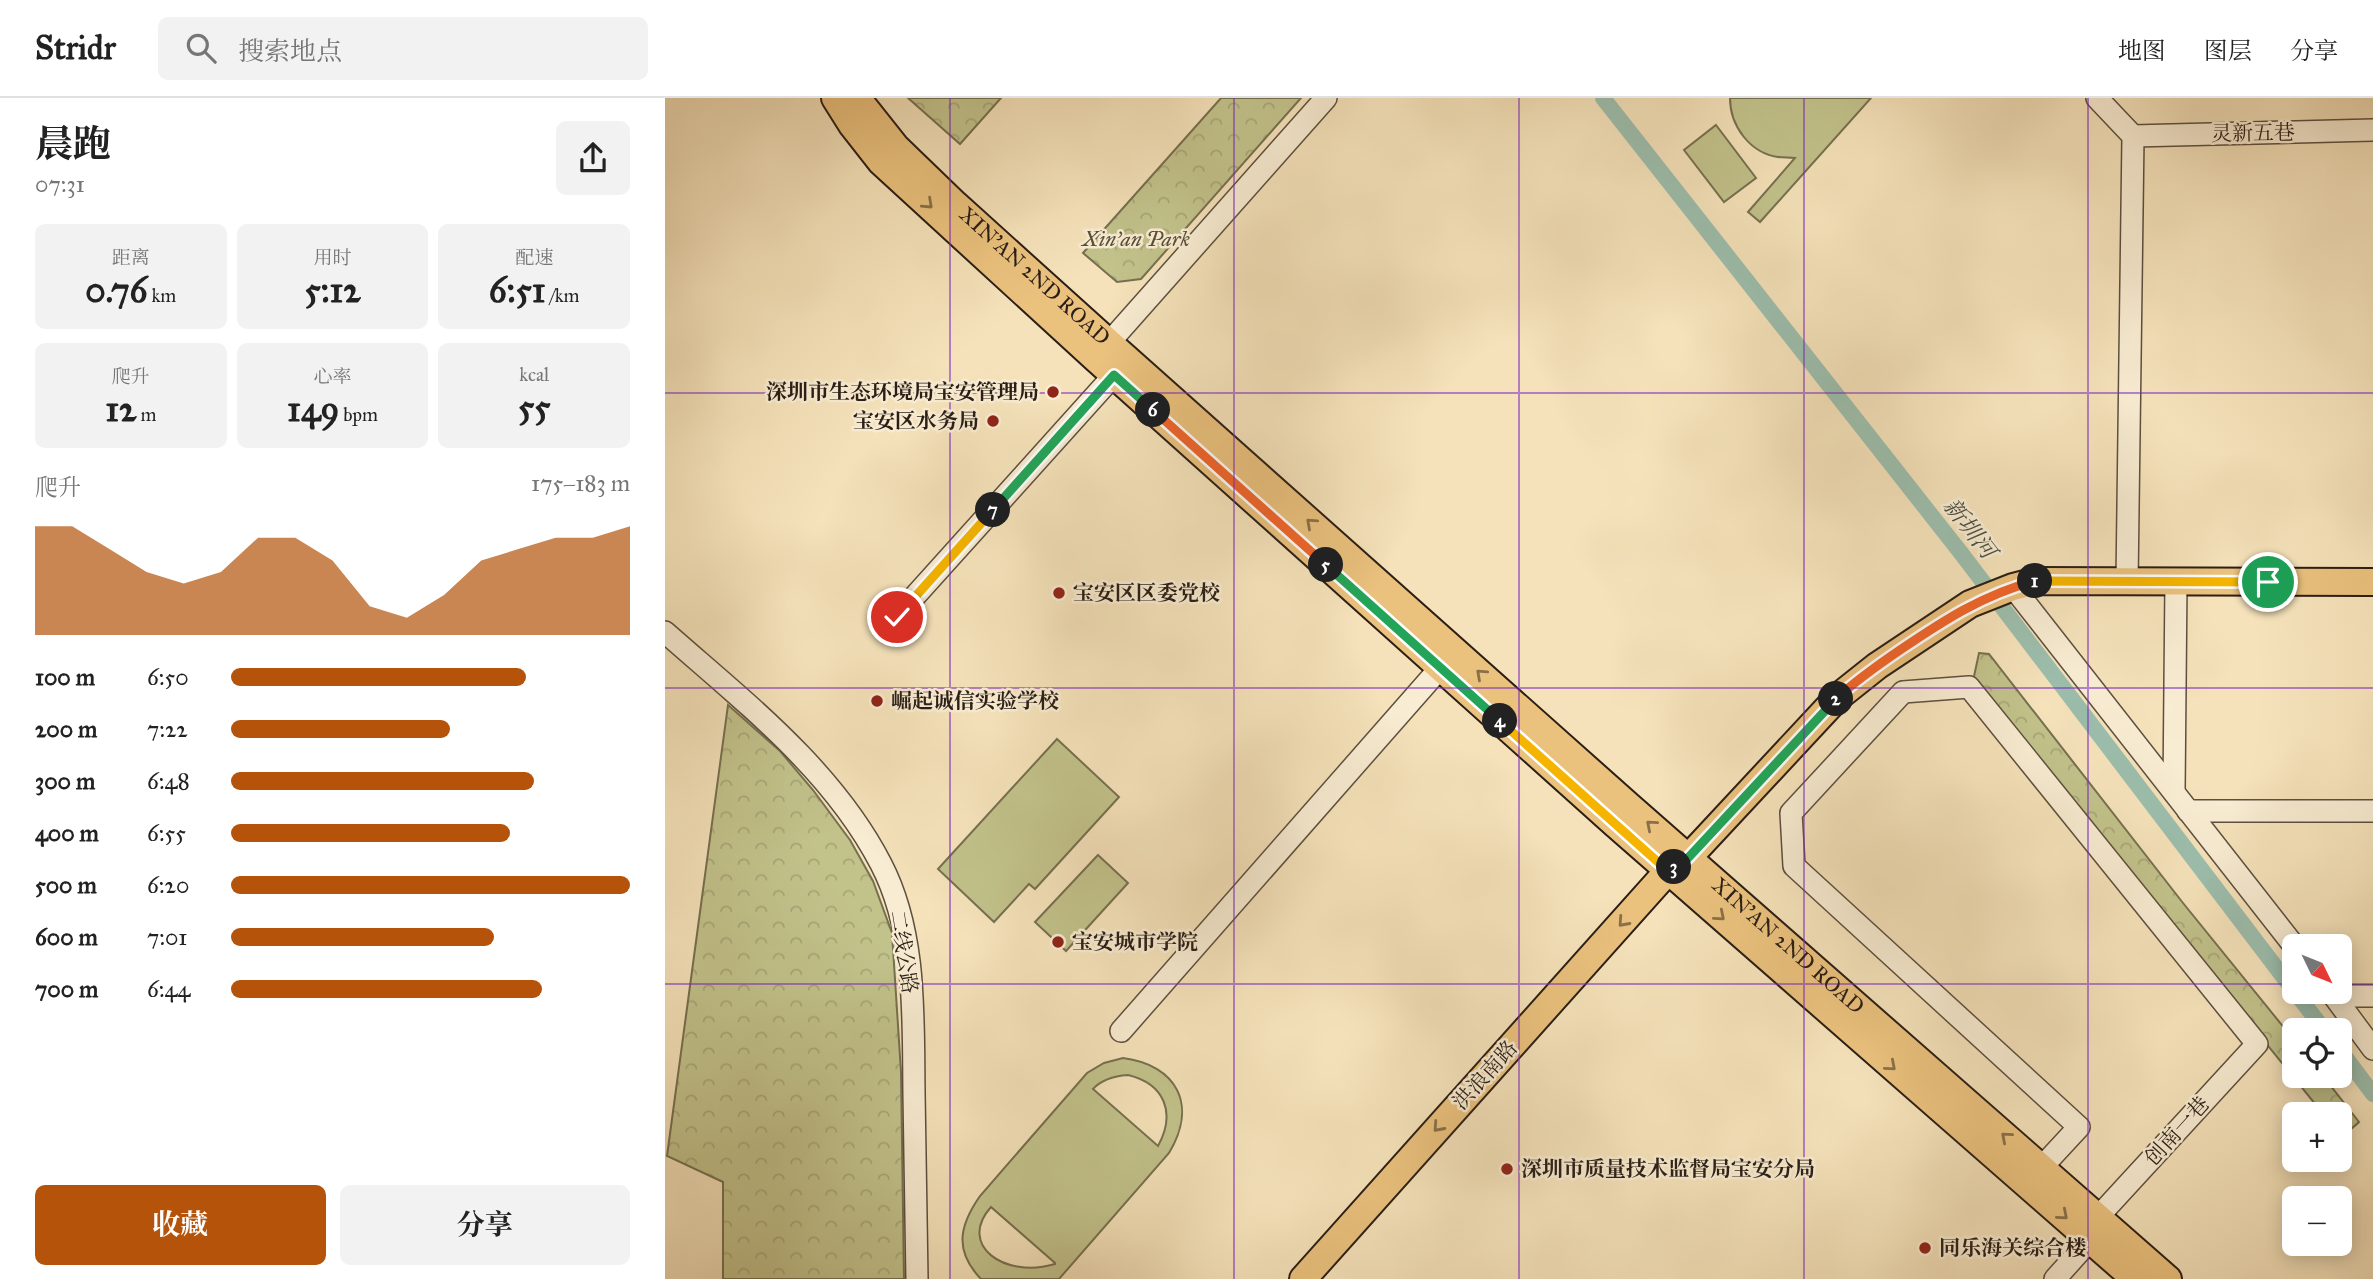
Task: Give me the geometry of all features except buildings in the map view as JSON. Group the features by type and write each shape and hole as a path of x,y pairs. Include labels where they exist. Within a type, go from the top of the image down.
{"main road":[{"name":"XIN'AN 2ND ROAD","path":"835,98 881,162 2094,1228 2168,1279"},
{"name":"XIN'AN 2ND ROAD","path":"857,98 896,147 936,171 955,204 1106,359 1440,668 1677,859 2041,1168 2135,1279"},
{"path":"881,162 900,172 936,171"},
{"path":"2127,573 2373,565"},
{"path":"2127,573 2176,582 2373,582"},
{"name":"洪浪南路","path":"1303,1279 1677,859 1838,697 1965,597 2006,580 2036,581 2127,573"}],"street":[{"path":"897,617 1106,359 1326,98"},
{"path":"2097,98 2133,136 2127,573"},
{"name":"灵新五巷","path":"2133,136 2373,130"},
{"path":"2006,580 2285,934"},
{"path":"2173,792 2176,582"},
{"name":"二线公路","path":"665,632 783,737 815,771 866,837 892,887 903,923 911,985 917,1279"},
{"path":"1121,1031 1440,668"},
{"name":"创南一巷","path":"2041,1168 2079,1127 1794,866 1791,813 1903,692 1969,687 2257,1044 2094,1228 2055,1279"},
{"path":"2188,811 2373,811"},
{"path":"2352,995 2373,996"},
{"path":"2340,1004 2373,1049"}],"green space":[{"path":"908,98 1001,98 960,144"},
{"name":"Xin'an Park","path":"1221,98 1301,98 1141,279 1117,282 1083,253"},
{"path":"1730,98 1871,98 1760,222 1748,212 1795,158 1768,154 1751,144 1738,128"},
{"path":"1716,125 1756,178 1724,202 1684,150"},
{"path":"1979,653 1989,654 2282,1025 2282,1063 1973,681"},
{"path":"728,705 780,751 850,840 873,881 892,933 901,1072 904,1279 723,1279 723,1182 667,1156"},
{"path":"1057,739 1119,797 1035,889 1029,884 994,922 938,869"},
{"path":"1098,855 1128,883 1066,951 1035,922"},
{"path":"1123,1058 1142,1062 1169,1078 1177,1090 1182,1119 1169,1153 1059,1279 981,1279 972,1269 963,1248 964,1228 973,1207 1087,1073 1104,1063","holes":["1128,1075 1151,1085 1164,1102 1166,1122 1158,1146 1093,1089 1109,1079","991,1207 1055,1263 1055,1264 1019,1267 1003,1263 991,1255 983,1246 979,1234 982,1221"]},
{"path":"2302,1088 2332,1088 2343,1102 2313,1102"},
{"path":"2352,1113 2359,1122 2352,1128"}],"waterway":[{"name":"新圳河","path":"1603,98 1961,553 2282,975"},
{"name":"新圳河","path":"2304,1004 2315,1018"},
{"name":"新圳河","path":"2352,1066 2373,1094"}],"place":[{"name":"深圳市生态环境局宝安管理局","path":"1053,392"},
{"name":"宝安区水务局","path":"993,421"},
{"name":"宝安区区委党校","path":"1059,593"},
{"name":"崛起诚信实验学校","path":"877,701"},
{"name":"宝安城市学院","path":"1058,942"},
{"name":"深圳市质量技术监督局宝安分局","path":"1507,1169"},
{"name":"同乐海关综合楼","path":"1925,1248"}],"route":[{"path":"897,617 1114,375 1668,871 1688,858 1838,697 1877,666 1970,604 2036,581 2268,582"}]}
